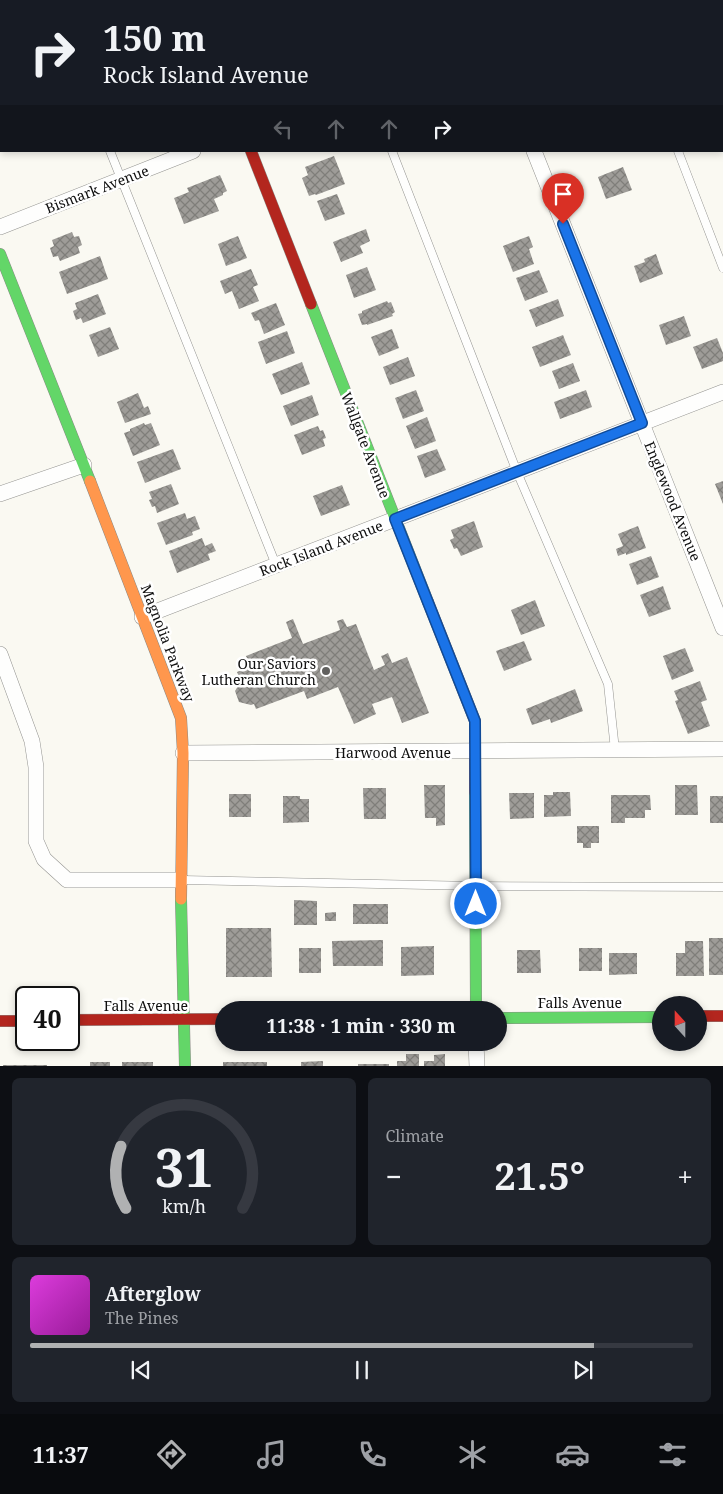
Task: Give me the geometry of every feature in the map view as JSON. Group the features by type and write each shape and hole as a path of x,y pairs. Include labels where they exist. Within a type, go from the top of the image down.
{"street":[{"name":"Bismark Avenue","path":"0,227 191,152"},
{"name":"Wallgate Avenue","path":"251,152 475,721 476,1001"},
{"name":"Englewood Avenue","path":"534,152 723,628"},
{"name":"Magnolia Parkway","path":"0,254 84,465 181,718 183,753 181,880 185,1066"},
{"name":"Rock Island Avenue","path":"142,617 723,392"},
{"path":"0,494 84,465"},
{"path":"0,654 32,741 36,767 36,841 44,859 67,880 181,880"},
{"name":"Harwood Avenue","path":"183,753 723,749"},
{"name":"Falls Avenue","path":"507,1018 652,1016"},
{"path":"708,1016 723,1016"},
{"name":"Falls Avenue","path":"80,1020 215,1019"},
{"path":"0,1021 15,1021"},
{"path":"476,1051 477,1066"}],"lane":[{"path":"110,152 276,565"},
{"path":"392,152 517,472 608,684 615,750"},
{"path":"678,152 723,268"},
{"path":"181,880 476,886 723,887"}],"building":[{"path":"334,156 345,184 309,196 302,178 308,175 305,167"},
{"path":"623,167 632,190 606,199 598,177"},
{"path":"220,175 227,191 214,199 219,211 184,224 174,198 189,192 187,188"},
{"path":"337,194 345,214 325,221 317,201"},
{"path":"366,229 370,241 360,246 363,253 341,262 333,242"},
{"path":"72,232 74,237 79,236 82,245 78,247 80,253 60,261 58,256 53,257 50,248 54,246 52,240"},
{"path":"238,236 247,258 226,266 218,244"},
{"path":"529,236 533,247 529,249 534,264 513,272 503,246"},
{"path":"656,254 663,274 640,283 634,266 645,262 644,259"},
{"path":"100,256 108,279 67,294 59,272"},
{"path":"367,267 376,290 354,298 346,275"},
{"path":"251,269 258,285 253,287 259,301 239,309 232,291 225,294 220,281"},
{"path":"539,270 548,292 525,301 516,278"},
{"path":"98,294 106,314 83,323 81,318 76,320 73,311 77,309 75,303"},
{"path":"558,299 564,316 536,327 529,310"},
{"path":"387,301 388,303 391,302 395,312 392,314 393,316 362,325 358,314"},
{"path":"276,303 285,325 264,334 259,320 255,321 251,313"},
{"path":"684,316 691,336 666,345 659,325"},
{"path":"110,327 119,349 98,357 89,335"},
{"path":"392,329 399,348 379,356 371,337"},
{"path":"287,331 295,353 266,364 258,342"},
{"path":"563,335 571,355 540,367 532,347"},
{"path":"717,338 723,353 723,361 702,369 693,347"},
{"path":"408,357 415,376 390,385 383,367"},
{"path":"302,362 310,384 281,395 272,374"},
{"path":"573,363 580,381 559,389 552,371"},
{"path":"416,390 424,411 403,419 395,398"},
{"path":"586,390 592,407 560,419 554,402"},
{"path":"138,393 144,408 148,406 151,414 125,423 117,402"},
{"path":"312,395 319,415 291,426 283,406"},
{"path":"427,417 436,441 415,449 406,426"},
{"path":"144,423 145,425 151,423 160,445 133,456 124,433"},
{"path":"318,426 320,431 323,430 326,438 323,439 325,446 302,455 294,435"},
{"path":"173,449 181,469 145,483 137,462"},
{"path":"437,449 446,470 425,478 417,456"},
{"path":"723,481 723,504 715,484"},
{"path":"171,484 179,504 157,513 155,506 152,507 149,500 152,499 149,492"},
{"path":"342,485 350,505 321,516 313,496"},
{"path":"185,513 187,519 195,516 200,529 192,532 193,535 166,545 157,523"},
{"path":"474,521 483,547 461,556 457,548 454,549 450,540 454,538 451,530"},
{"path":"638,526 646,548 618,556 616,549 623,546 618,534"},
{"path":"202,538 205,546 212,543 216,551 208,554 210,560 177,573 169,551"},
{"path":"651,556 659,577 637,585 629,564"},
{"path":"663,586 671,609 649,617 640,595"},
{"path":"535,600 545,626 521,635 511,610"},
{"name":"Our Saviors Lutheran Church","path":"293,619 303,644 340,630 337,621 343,619 347,627 356,624 374,670 385,665 381,656 388,653 392,663 407,657 429,713 402,723 392,697 372,704 376,714 354,724 338,687 307,699 304,691 256,709 254,704 239,702 235,691 241,681 237,672 250,667 246,656 292,638 286,622"},
{"path":"524,641 532,660 504,671 496,651"},
{"path":"685,648 694,671 672,680 663,656"},
{"path":"700,681 707,700 701,702 710,726 688,734 675,701 678,700 674,691"},
{"path":"575,689 583,711 551,723 550,719 532,725 526,709"},
{"path":"424,785 445,785 445,825 436,826 436,818 425,818"},
{"path":"675,785 697,785 698,815 675,815"},
{"path":"363,788 386,788 386,819 364,819"},
{"path":"553,792 570,792 571,816 544,817 544,795 553,795"},
{"path":"509,793 534,793 534,818 510,819"},
{"path":"229,794 251,794 251,817 229,817"},
{"path":"611,795 650,795 651,810 645,810 645,818 625,818 625,823 611,823"},
{"path":"283,796 300,796 300,799 309,799 309,822 283,823"},
{"path":"710,796 723,796 723,823 710,823"},
{"path":"577,826 599,826 599,843 591,843 591,848 583,848 583,843 577,843"},
{"path":"294,900 317,901 317,925 294,925"},
{"path":"353,904 388,904 388,924 353,924"},
{"path":"336,912 336,921 325,921 325,913"},
{"path":"226,928 271,928 272,977 226,977"},
{"path":"709,938 723,938 723,975 709,975"},
{"path":"383,940 383,966 333,966 332,941"},
{"path":"685,941 703,941 704,976 676,976 676,953 685,953"},
{"path":"434,946 434,975 401,976 401,947"},
{"path":"299,948 321,948 321,973 299,973"},
{"path":"579,948 602,948 602,971 579,971"},
{"path":"517,950 540,950 541,973 517,973"},
{"path":"609,953 637,953 637,974 609,975"},
{"path":"406,1054 419,1054 419,1066 397,1066 397,1061 406,1061"},
{"path":"445,1054 445,1066 424,1066 424,1061 434,1061 434,1055"},
{"path":"323,1061 323,1066 301,1066 301,1062"},
{"path":"90,1062 110,1062 110,1066 90,1066"},
{"path":"122,1062 153,1062 153,1066 122,1066"},
{"path":"223,1062 267,1062 267,1066 223,1066"},
{"path":"358,1064 389,1064 389,1066 358,1066"},
{"path":"3,1065 47,1065 47,1066"}],"traffic: fast":[{"path":"0,254 90,481"},
{"path":"311,304 428,602"},
{"path":"475,793 476,1001"},
{"path":"181,899 185,1066"},
{"path":"507,1018 652,1017"}],"traffic: slow":[{"path":"90,481 181,718 183,753 181,899"}],"traffic: jam":[{"path":"251,152 311,304"},
{"path":"428,602 475,721 475,793"},
{"path":"708,1016 723,1016"},
{"path":"80,1020 215,1019"},
{"path":"0,1021 15,1021"}],"place":[{"name":"Our Saviors Lutheran Church","path":"326,671"}],"route":[{"path":"476,904 475,721 395,519 642,423 563,224"}]}
